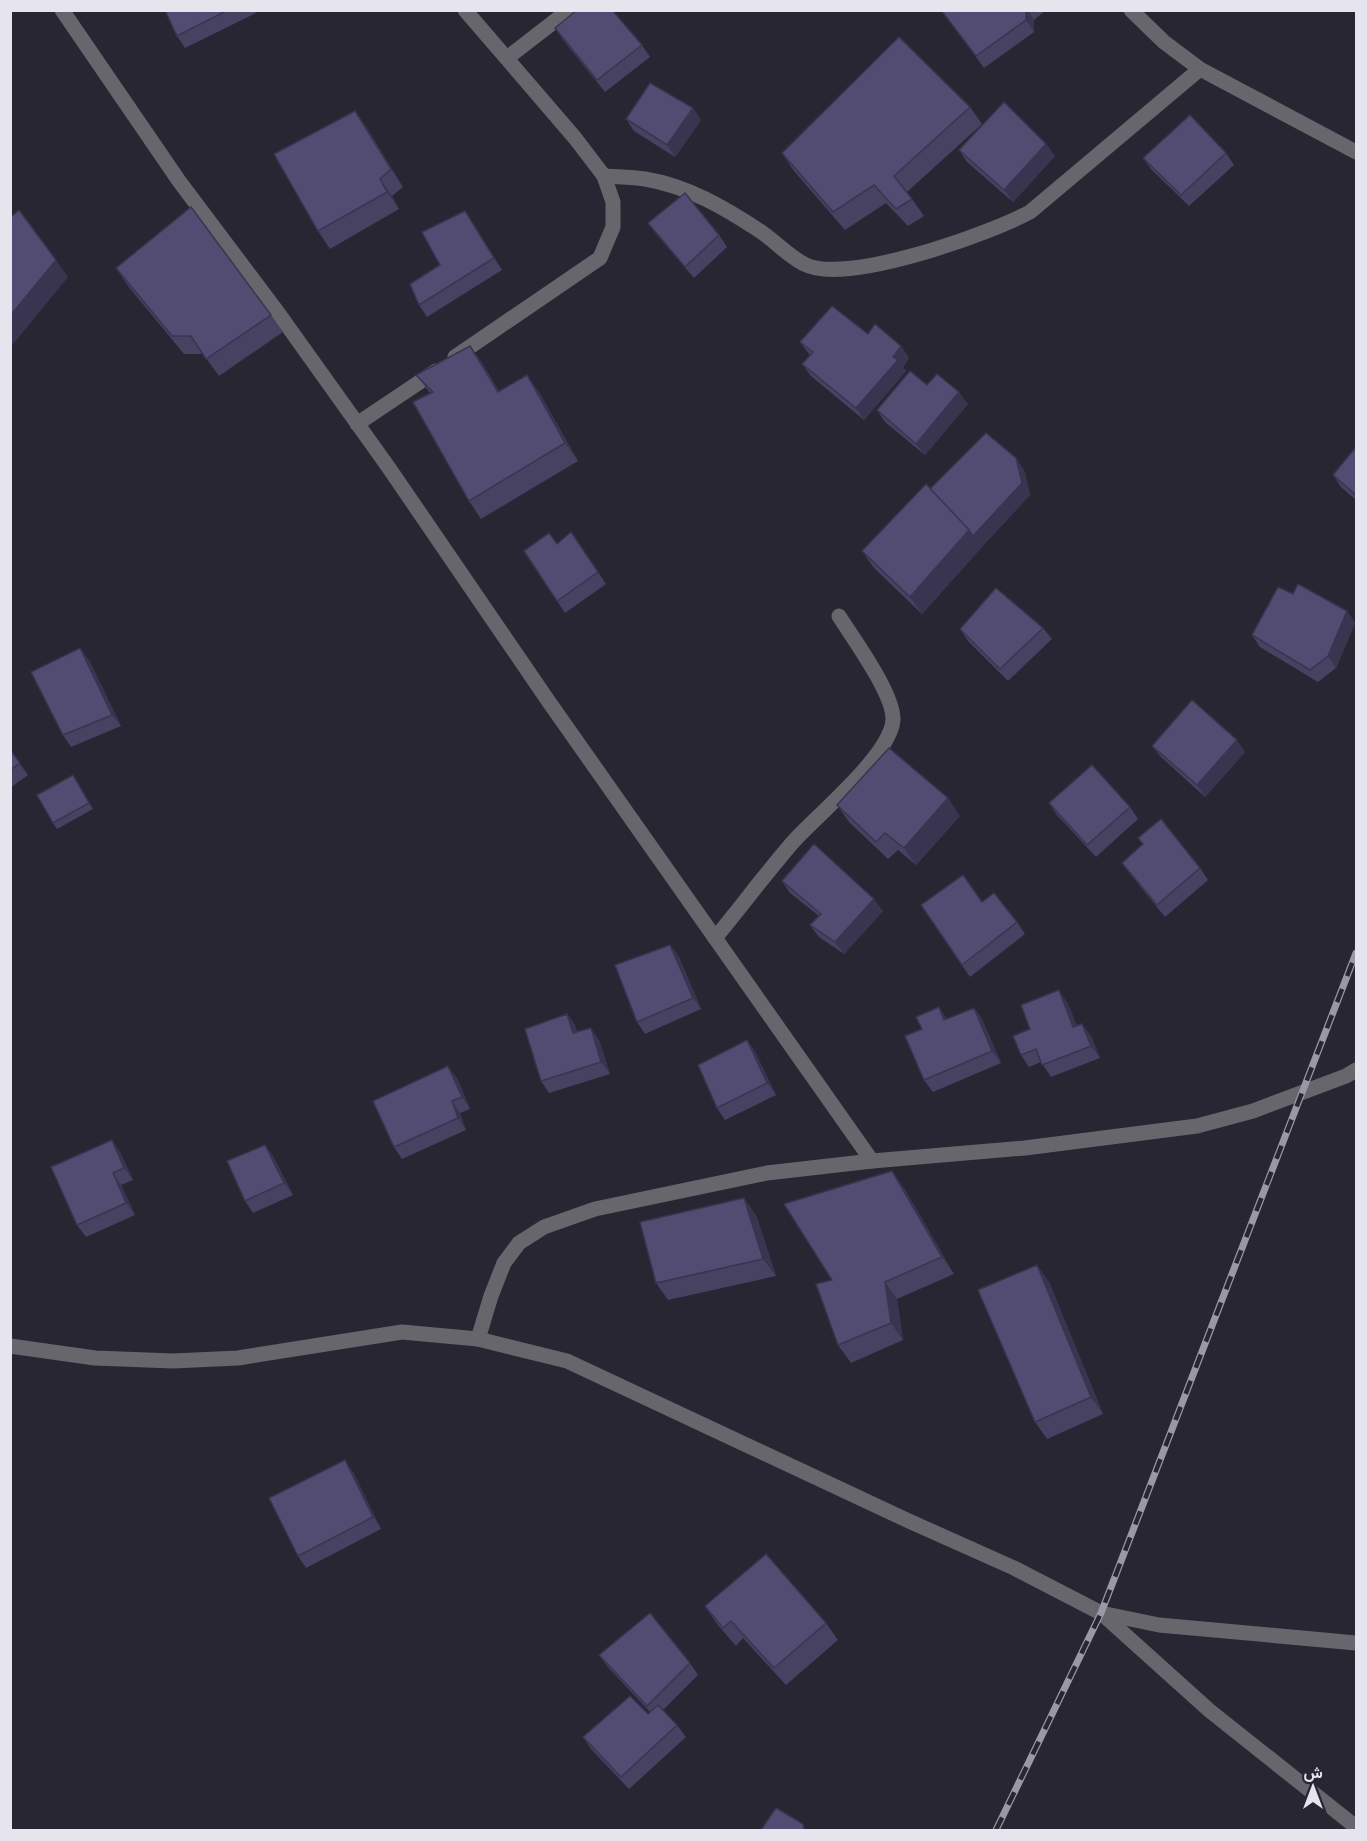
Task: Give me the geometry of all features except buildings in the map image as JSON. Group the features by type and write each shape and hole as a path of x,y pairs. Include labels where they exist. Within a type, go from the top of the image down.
{"street":[{"path":"62,10 180,181 357,424 872,1161"},
{"path":"357,424 600,258 613,227 613,202 604,176 575,138 465,10"},
{"path":"507,58 569,10"},
{"path":"1131,10 1164,42 1200,69 1356,152"},
{"path":"604,176 646,180 682,189 726,209 805,265 839,270 867,265 945,247 1007,225 1030,212 1200,69"},
{"path":"715,939 793,843 877,757 891,734 893,718 889,700 839,616"},
{"path":"478,1339 504,1263 519,1243 544,1227 595,1209 767,1173 872,1161 1025,1148 1197,1126 1253,1111 1346,1076 1356,1070"},
{"path":"10,1347 95,1358 173,1361 238,1358 402,1332 478,1339 567,1361 1014,1568 1101,1613 1210,1711 1356,1827"},
{"path":"1101,1613 1159,1625 1356,1643"}],"railway":[{"path":"996,1830 1101,1613 1356,953"}]}
